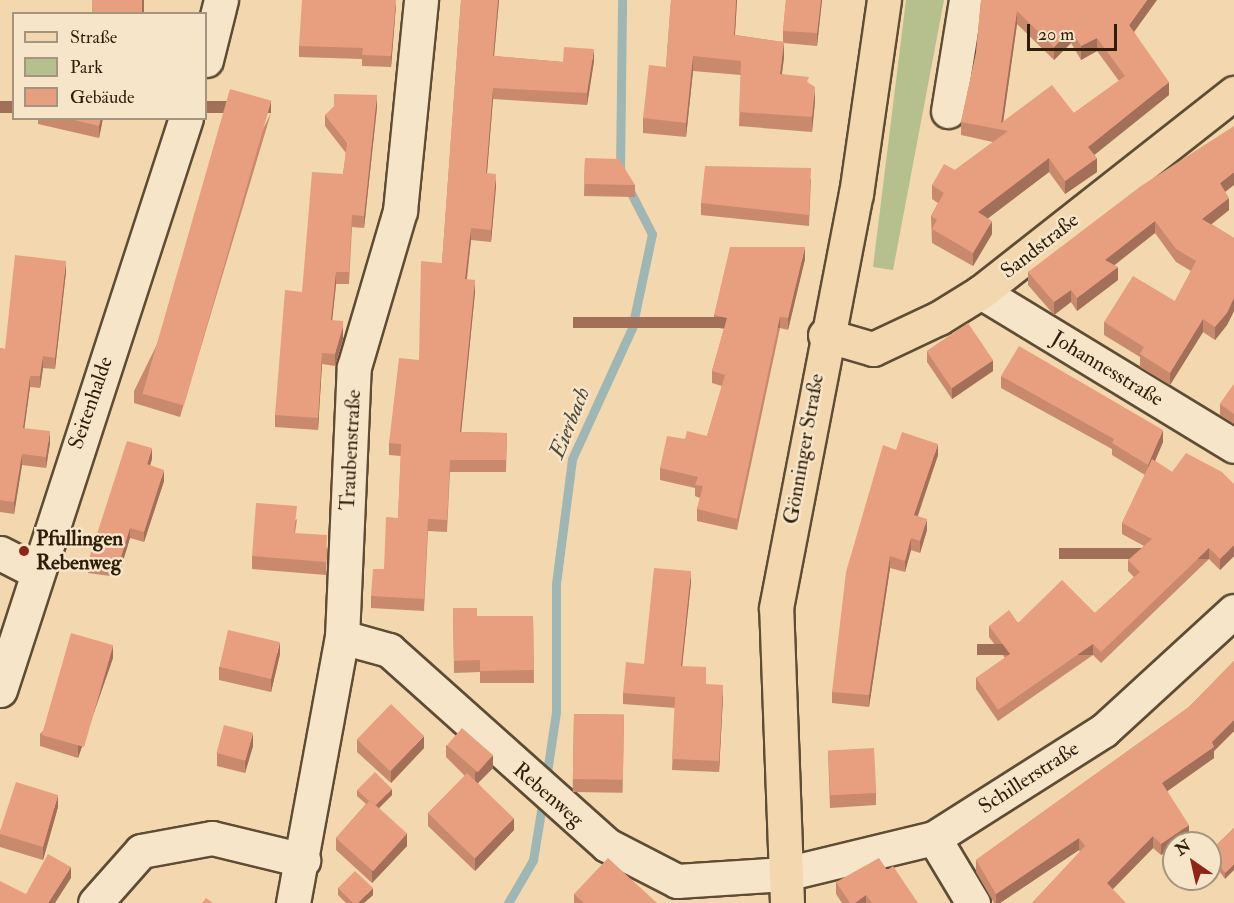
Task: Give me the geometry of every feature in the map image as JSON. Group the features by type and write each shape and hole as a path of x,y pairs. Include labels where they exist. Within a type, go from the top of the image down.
{"main road":[{"name":"Gönninger Straße","path":"786,889 776,608 825,335 856,194 884,0"},
{"name":"Sandstraße","path":"825,335 873,349 981,292 1234,93"}],"street":[{"path":"207,56 221,0"},
{"name":"Traubenstraße","path":"293,903 303,860 342,637 354,367 400,211 421,0"},
{"path":"948,111 966,0"},
{"name":"Seitenhalde","path":"0,690 35,571 185,120"},
{"name":"Johannesstraße","path":"981,292 1234,446"},
{"path":"0,553 35,571"},
{"name":"Schillerstraße","path":"786,889 934,838 1104,730 1234,611"},
{"name":"Rebenweg","path":"342,637 389,650 555,803 607,845 677,882 786,889"},
{"path":"95,903 141,851 212,838 303,860"},
{"path":"934,838 973,903"}],"green space":[{"path":"906,0 944,0 893,270 873,267"}],"building":[{"path":"92,0 142,0 142,12 92,12"},
{"path":"302,0 396,0 391,56 362,55 363,48 299,46"},
{"path":"461,0 498,0 493,56 563,62 564,47 594,49 587,93 493,88 486,173 496,174 491,230 471,228 465,279 475,280 460,432 507,433 506,460 450,460 447,520 428,519 424,599 371,596 373,569 384,569 386,517 398,518 401,444 389,443 399,358 419,360 421,261 442,263"},
{"path":"671,0 736,0 734,35 784,42 780,74 809,77 807,82 815,87 812,117 739,112 741,61 693,56 686,123 643,118 649,65 666,67"},
{"path":"786,0 821,0 817,33 783,31"},
{"path":"981,0 1147,0 1129,25 1169,82 1088,147 1097,158 1065,181 1049,158 978,212 992,221 973,253 932,229 937,220 931,216 944,193 932,185 944,164 955,170 1008,131 961,122 976,53","holes":["1017,11 1054,47 1071,30 1081,46 1097,38 1125,76 1074,113 1052,85 1001,123"]},
{"path":"230,89 271,101 184,406 143,394"},
{"path":"334,94 377,95 364,216 352,215 349,272 336,272 331,320 343,321 343,327 335,354 322,353 318,418 275,415 285,290 302,292 312,172 343,174 347,143 325,115 334,106"},
{"path":"74,120 100,120 99,126"},
{"path":"1234,126 1234,172 1220,183 1229,198 1202,219 1234,238 1234,298 1227,313 1215,327 1203,319 1170,373 1140,354 1144,347 1104,322 1133,276 1175,301 1196,261 1176,249 1155,221 1105,260 1118,267 1077,298 1071,290 1054,302 1028,272 1141,186"},
{"path":"585,158 619,159 635,185 584,184"},
{"path":"705,166 811,168 809,215 701,203"},
{"path":"730,247 805,247 788,318 780,317 737,519 697,509 703,486 695,485 698,477 660,468 667,436 685,439 687,431 707,436 725,375 712,371 727,318 714,315"},
{"path":"15,255 66,261 55,358 43,356 40,376 30,376 23,428 50,431 46,457 22,454 14,502 0,500 0,348 5,349"},
{"path":"968,323 993,360 952,388 927,351"},
{"path":"1019,346 1163,430 1148,465 1112,443 1114,439 1001,376"},
{"path":"1234,384 1234,414 1220,404"},
{"path":"902,432 938,444 914,515 927,519 920,541 911,538 905,561 890,556 869,695 832,692 846,572 883,445 896,450"},
{"path":"127,441 152,448 147,464 164,470 144,532 130,528 118,567 88,562"},
{"path":"1186,453 1222,472 1234,484 1234,545 1220,559 1209,548 1101,652 1093,644 998,710 976,678 1010,654 989,626 1009,610 1018,623 1062,580 1095,613 1140,572 1128,560 1152,539 1122,523 1152,459 1172,472"},
{"path":"256,503 297,506 294,533 327,535 326,562 252,556"},
{"path":"654,568 691,571 681,666 706,667 706,684 723,685 719,761 672,759 675,697 623,693 626,662 644,664"},
{"path":"453,608 477,608 477,616 533,616 534,670 480,671 480,660 454,661"},
{"path":"228,630 280,642 271,679 219,667"},
{"path":"71,633 113,645 84,747 42,735"},
{"path":"1234,661 1234,720 1212,742 1214,747 1162,783 1189,825 1180,831 1162,831 1161,844 1153,836 1107,883 1126,903 1032,903 1085,846 1079,838 996,894 976,860 1189,707"},
{"path":"391,704 424,736 390,771 357,739"},
{"path":"574,714 624,715 623,780 573,779"},
{"path":"224,725 253,733 245,761 216,753"},
{"path":"462,728 493,755 478,772 447,745"},
{"path":"874,748 876,793 830,795 828,750"},
{"path":"375,772 392,789 376,805 357,790"},
{"path":"467,773 514,818 475,858 428,813"},
{"path":"16,782 58,795 43,847 0,834"},
{"path":"370,800 407,833 373,871 336,838"},
{"path":"1234,828 1234,864 1225,873 1222,869 1222,840"},
{"path":"48,854 71,867 48,903 0,903 0,881 26,894"},
{"path":"608,858 657,903 584,903 574,894"},
{"path":"879,858 887,870 893,866 918,903 872,903 866,895 855,903 850,903 836,882"},
{"path":"355,871 373,888 358,903 353,903 338,888"},
{"path":"206,898 213,903 202,903"}],"waterway":[{"name":"Eierbach","path":"620,171 622,0"},
{"name":"Eierbach","path":"546,779 556,712 556,584 572,459 632,328 652,234 629,189"},
{"name":"Eierbach","path":"508,903 533,860 543,799"}],"place":[{"name":"Pfullingen Rebenweg","path":"24,551"}]}
